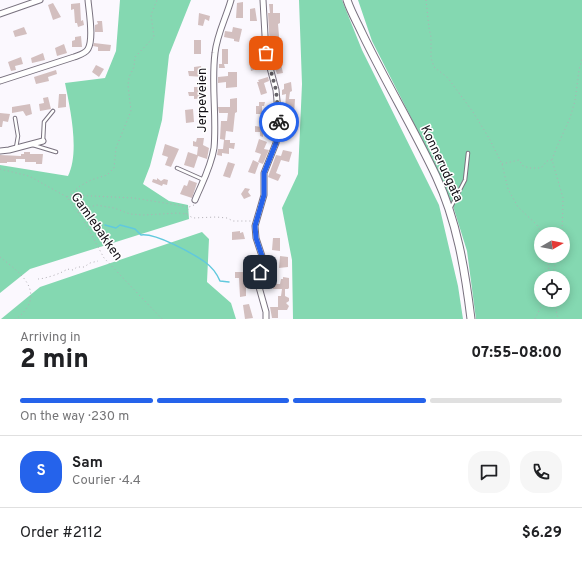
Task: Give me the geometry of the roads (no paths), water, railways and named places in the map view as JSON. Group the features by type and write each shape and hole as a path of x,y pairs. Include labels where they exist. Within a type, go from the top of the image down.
{"main road":[{"name":"Konnerudgata","path":"347,0 354,18 381,72 435,175 449,209 460,249 471,319"},
{"name":"Konnerudgata","path":"352,0 360,29"}],"street":[{"path":"0,14 30,2 40,0"},
{"path":"0,81 85,52 89,47 90,39 88,0"},
{"name":"Jerpeveien","path":"195,200 210,166 214,148 215,54 219,35 231,0"},
{"path":"263,0 266,53 276,90 279,123 276,143 264,173 264,195 255,229 256,238 261,251 262,262 258,287 266,312 266,319"},
{"path":"0,151 43,141"}],"lane":[{"path":"43,141 44,122 53,112"},
{"path":"14,118 18,136 16,148"},
{"path":"33,144 56,152"},
{"path":"449,209 452,207 465,180 468,153"},
{"path":"177,168 204,180"}],"waterway":[{"path":"105,225 116,228 120,225 135,229 141,235 156,237 174,244 208,264 220,281 229,282"}]}
